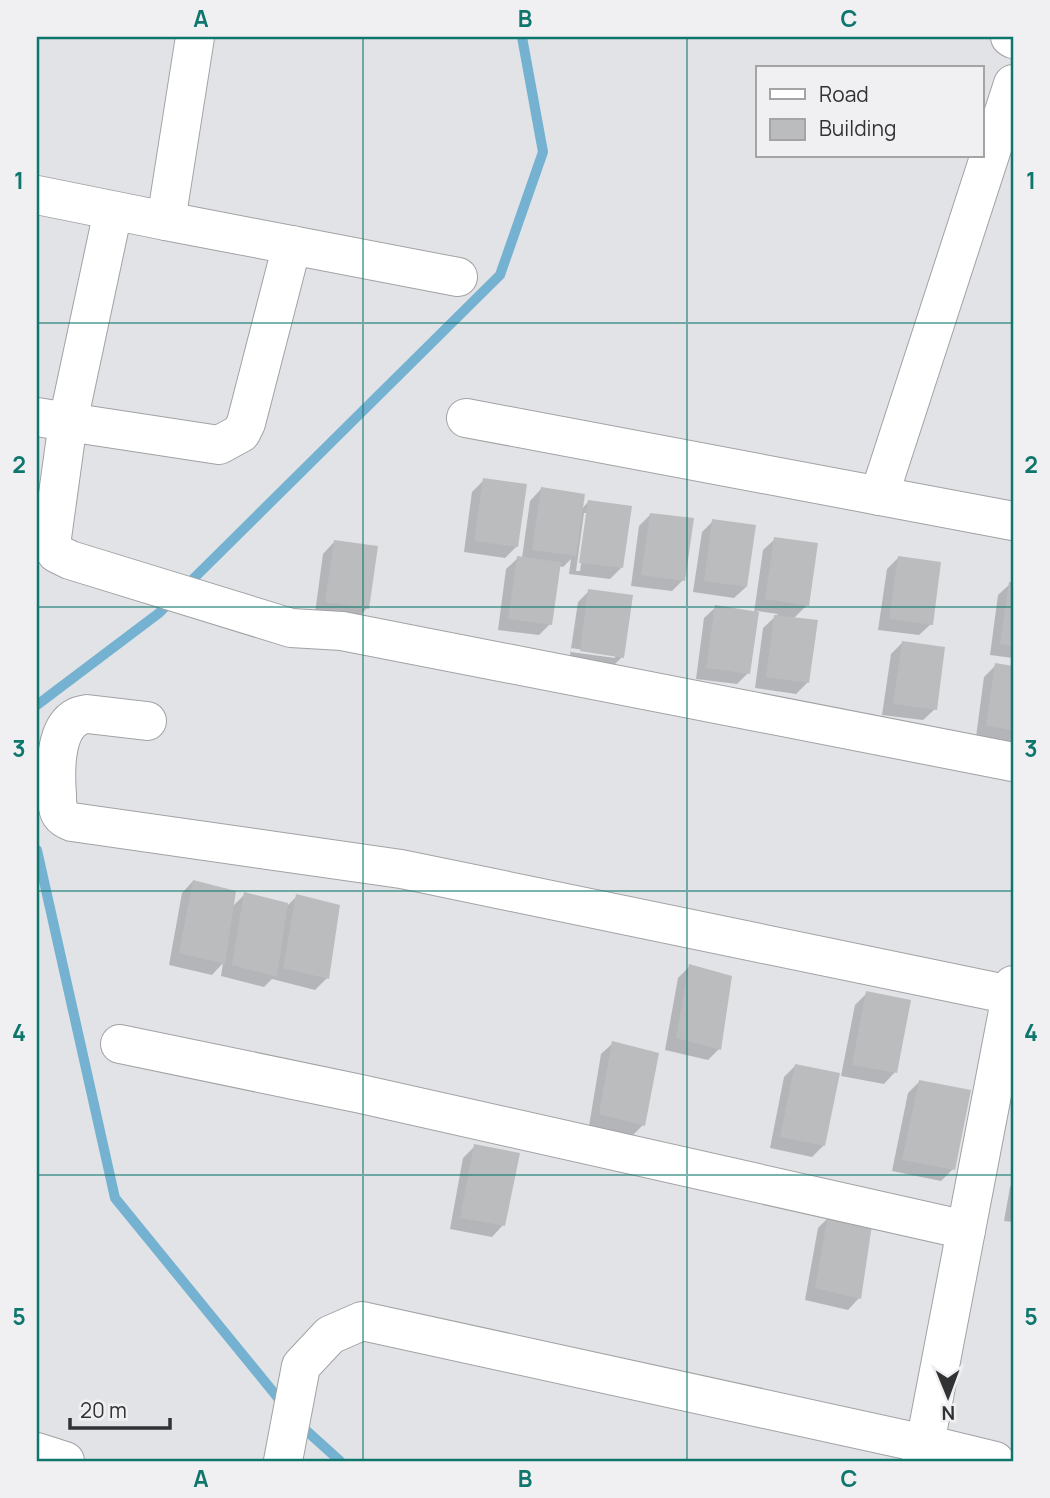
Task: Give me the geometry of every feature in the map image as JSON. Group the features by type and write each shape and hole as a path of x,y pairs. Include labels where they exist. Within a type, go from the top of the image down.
{"street":[{"path":"166,221 195,37"},
{"path":"879,496 1013,84"},
{"path":"37,195 458,277"},
{"path":"113,211 52,419 51,545 56,554 291,628 342,631 1013,762"},
{"path":"52,419 219,445 240,433 246,423 292,245"},
{"path":"466,418 1013,521"},
{"path":"147,721 87,713 72,720 60,740 55,769 58,805 62,816 72,822 401,869 1012,990 923,1453"},
{"path":"120,1044 361,1094 966,1230"},
{"path":"284,1453 302,1366 330,1335 362,1321 923,1453 995,1461"},
{"path":"37,1452 65,1461"}],"building":[{"path":"483,478 527,484 518,547 474,541"},
{"path":"541,487 585,494 576,556 532,550"},
{"path":"588,500 632,506 623,568 579,563"},
{"path":"650,513 694,518 685,581 641,575"},
{"path":"712,519 756,525 747,587 704,581"},
{"path":"774,537 818,543 809,606 765,599"},
{"path":"334,540 378,546 369,609 325,602"},
{"path":"517,556 561,562 552,625 508,619"},
{"path":"898,556 941,562 933,625 889,619"},
{"path":"1009,582 1013,582 1013,646 1000,644"},
{"path":"588,589 633,595 624,658 580,651"},
{"path":"715,605 759,612 750,674 706,668"},
{"path":"774,615 818,620 809,683 766,677"},
{"path":"902,641 945,647 937,710 893,704"},
{"path":"995,663 1013,666 1013,730 986,726"},
{"path":"193,880 236,891 225,964 179,953"},
{"path":"244,892 288,903 277,977 232,965"},
{"path":"296,894 340,905 329,979 283,968"},
{"path":"689,964 732,976 721,1050 676,1038"},
{"path":"866,991 911,1000 897,1073 852,1065"},
{"path":"612,1041 659,1053 645,1126 599,1114"},
{"path":"795,1064 840,1073 825,1146 780,1137"},
{"path":"919,1080 971,1090 955,1170 902,1160"},
{"path":"474,1144 520,1153 505,1226 460,1218"},
{"path":"828,1215 872,1225 861,1299 815,1288"}],"waterway":[{"path":"185,587 500,275 543,152 522,37"},
{"path":"37,705 159,613 172,600"},
{"path":"37,850 115,1198 283,1404"},
{"path":"299,1424 340,1461"}]}
